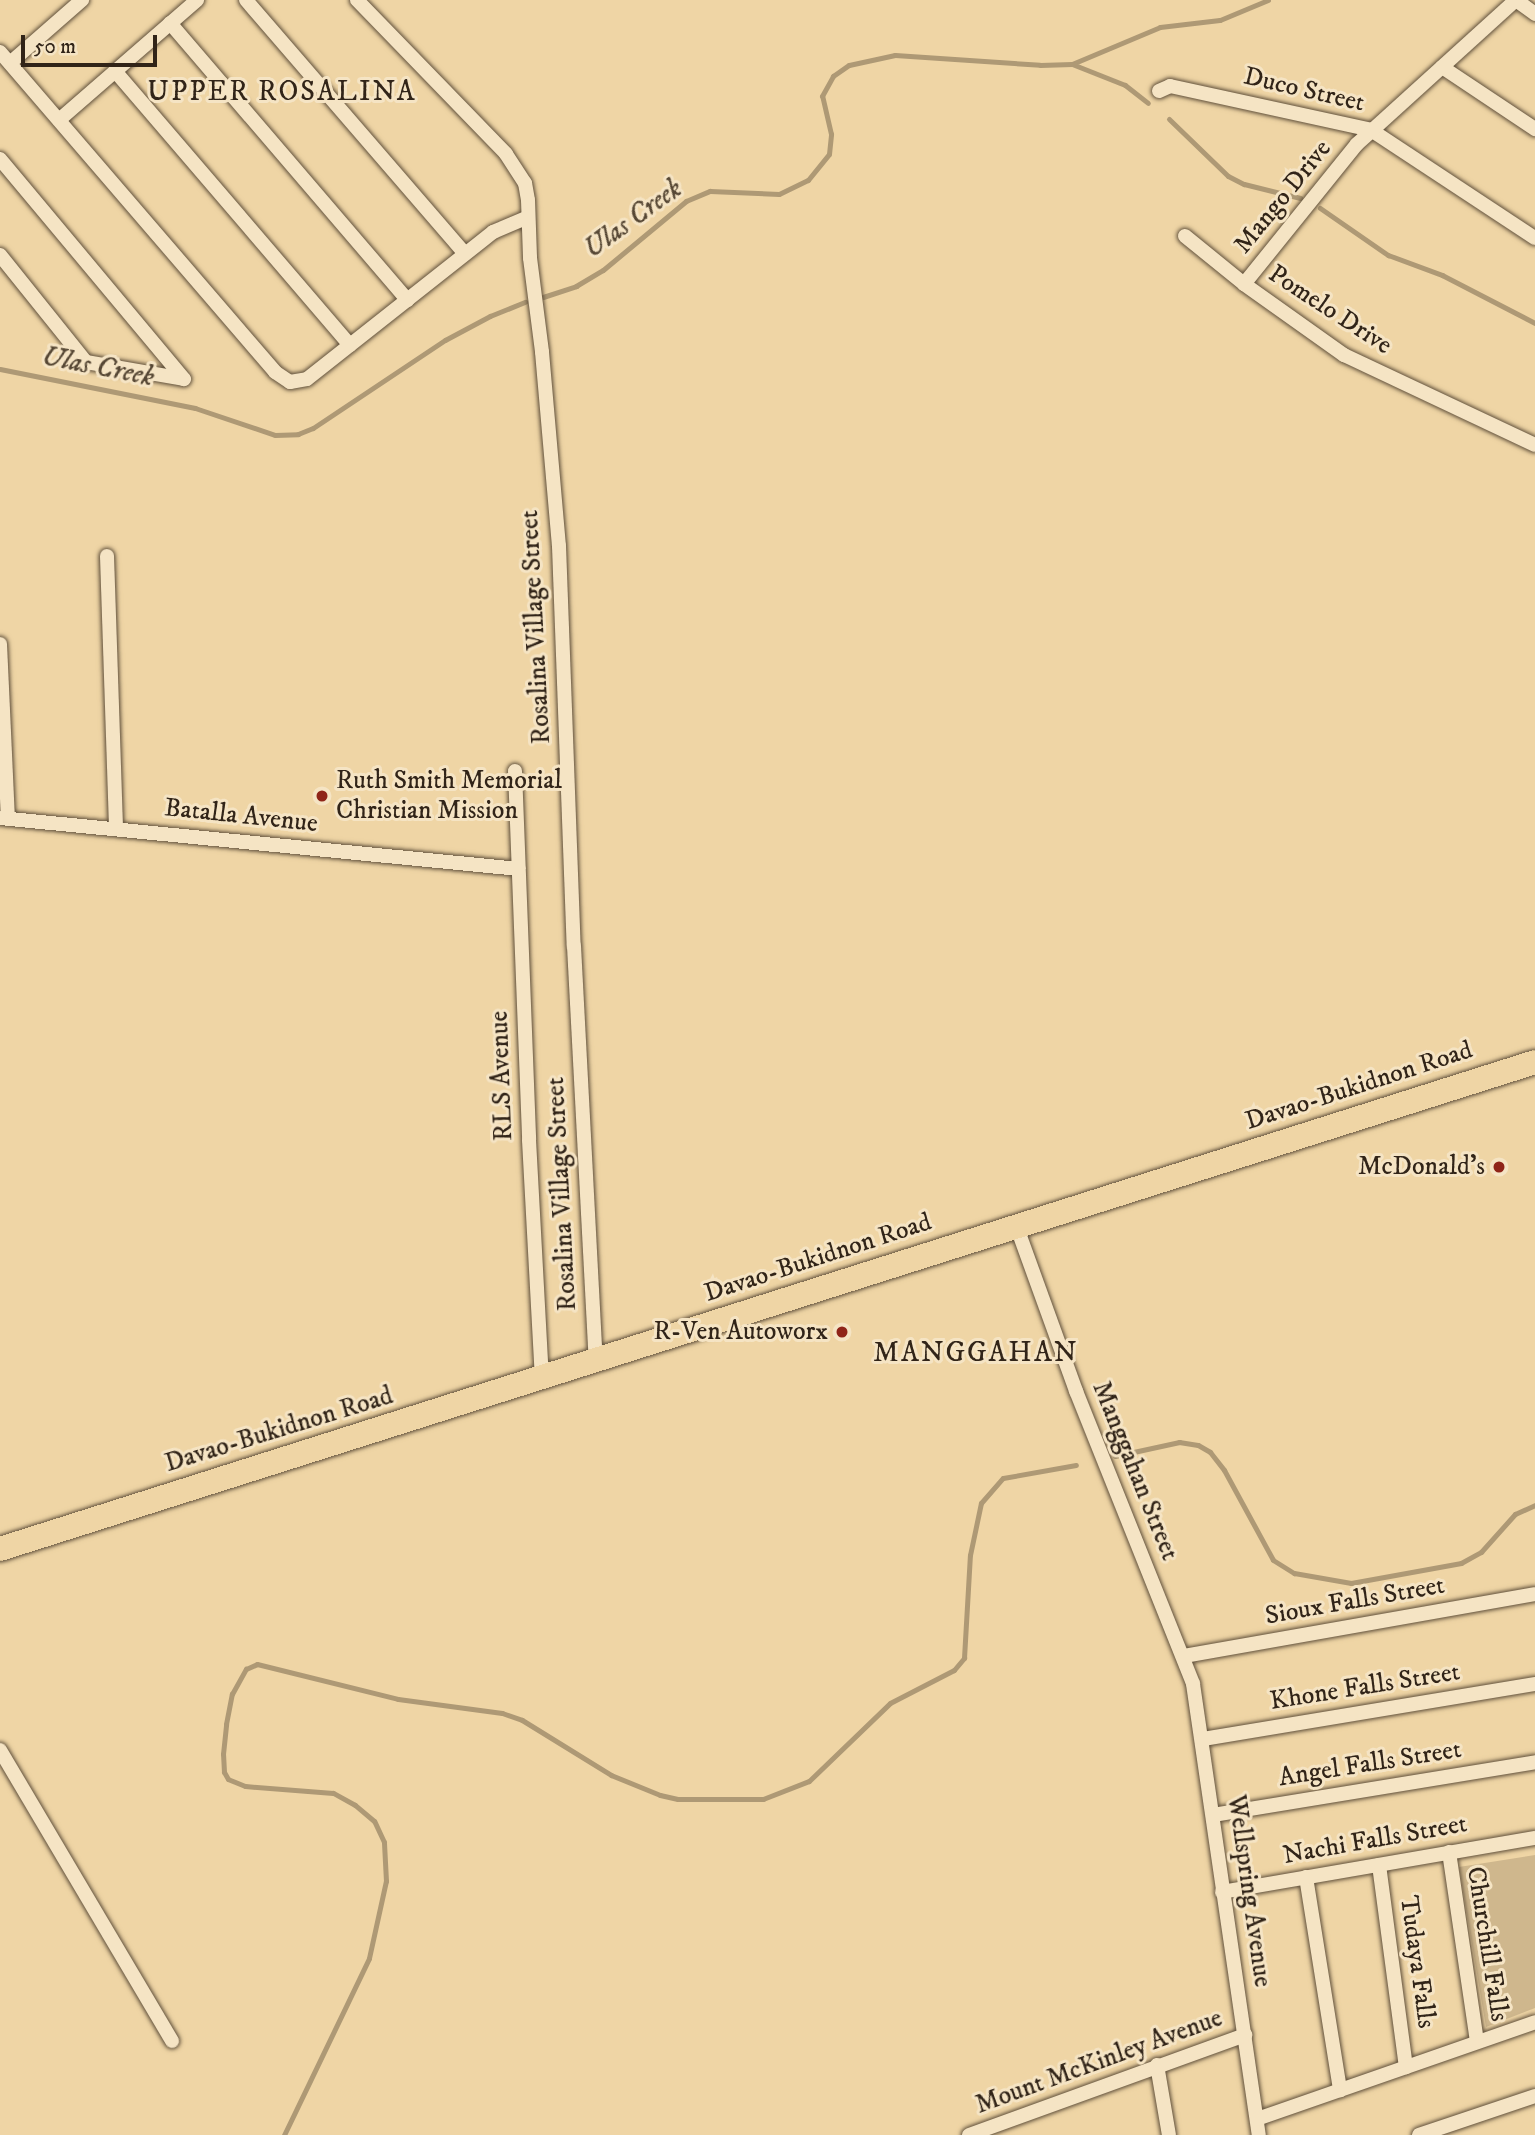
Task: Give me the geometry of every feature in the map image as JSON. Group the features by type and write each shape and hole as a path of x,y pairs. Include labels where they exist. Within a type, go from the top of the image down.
{"highway":[{"name":"Davao-Bukidnon Road","path":"0,1549 1535,1062"}],"street":[{"path":"10,63 82,0"},
{"path":"58,120 197,0"},
{"path":"246,0 465,254"},
{"name":"Rosalina Village Street","path":"357,0 506,154 525,183 559,546 574,946 596,1362"},
{"path":"1516,0 1535,14"},
{"name":"Mango Drive","path":"1244,284 1335,168 1371,130 1516,0"},
{"path":"170,23 407,300"},
{"path":"0,52 281,378 290,382 307,379 465,254 504,226 528,217"},
{"path":"1442,67 1535,129"},
{"path":"115,71 351,345"},
{"name":"Duco Street","path":"1159,91 1170,86 1371,130 1535,238"},
{"path":"0,159 184,379 86,362 0,255"},
{"name":"Pomelo Drive","path":"1185,236 1244,284 1344,355 1535,445"},
{"path":"107,556 116,828"},
{"path":"0,643 4,818"},
{"name":"RLS Avenue","path":"515,771 542,1379"},
{"name":"Batalla Avenue","path":"4,818 519,869"},
{"name":"Manggahan Street","path":"1016,1225 1081,1403 1184,1656"},
{"name":"Sioux Falls Street","path":"1184,1656 1535,1594"},
{"name":"Wellspring Avenue","path":"1184,1656 1203,1739 1222,1892 1259,2135"},
{"name":"Khone Falls Street","path":"1203,1739 1535,1684"},
{"path":"0,1750 172,2041"},
{"name":"Angel Falls Street","path":"1213,1815 1535,1762"},
{"name":"Nachi Falls Street","path":"1222,1892 1535,1838"},
{"name":"Churchill Falls","path":"1449,1852 1477,2042"},
{"name":"Tudaya Falls","path":"1379,1865 1406,2067"},
{"path":"1306,1877 1340,2090"},
{"path":"1257,2119 1535,2022"},
{"name":"Mount McKinley Avenue","path":"969,2135 1245,2035"},
{"path":"1157,2065 1169,2135"},
{"path":"1419,2135 1535,2096"}],"shaded area":[{"path":"1535,1855 1535,2008 1486,2027 1459,1867"}],"waterway":[{"path":"1072,64 1160,27 1220,20 1268,0"},
{"name":"Ulas Creek","path":"543,297 576,286 603,270 686,201 710,191 779,194 808,180 829,154 831,134 822,96 833,76 849,65 895,55 1040,65 1072,64 1125,85 1148,103"},
{"path":"1169,119 1228,176 1244,184 1300,198"},
{"path":"1320,208 1388,255 1442,275 1535,323"},
{"name":"Ulas Creek","path":"0,369 195,408 275,435 298,434 313,428 445,340 490,316 525,302"},
{"path":"1115,1456 1179,1442 1198,1445 1210,1452 1224,1470 1273,1560 1294,1573 1351,1583 1461,1563 1481,1552 1515,1514 1535,1505"},
{"path":"284,2135 369,1958 386,1881 384,1842 374,1821 355,1805 333,1793 245,1786 228,1779 224,1772 223,1754 226,1724 232,1694 246,1669 257,1664 398,1699 502,1713 522,1720 611,1775 660,1795 678,1799 763,1799 809,1781 890,1703 954,1670 964,1658 970,1555 981,1503 1003,1478 1076,1465"}],"place":[{"name":"Ruth Smith Memorial Christian Mission","path":"322,796"},
{"name":"McDonald's","path":"1499,1167"},
{"name":"R-Ven Autoworx","path":"842,1332"}],"district":[{"name":"UPPER ROSALINA","path":"282,92"},
{"name":"MANGGAHAN","path":"976,1353"}]}
